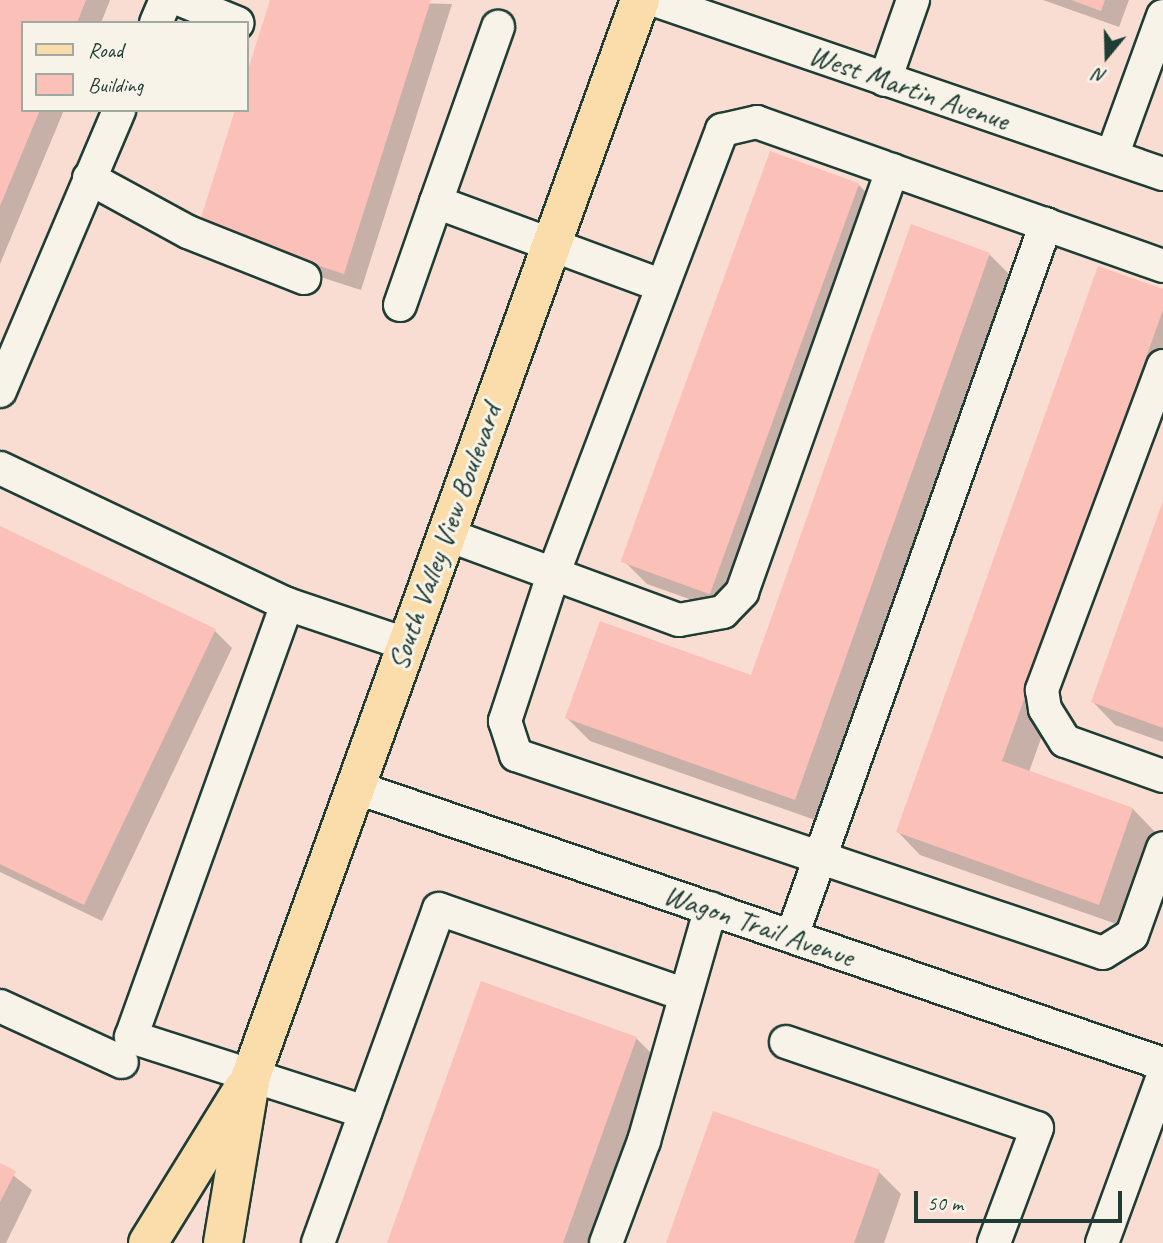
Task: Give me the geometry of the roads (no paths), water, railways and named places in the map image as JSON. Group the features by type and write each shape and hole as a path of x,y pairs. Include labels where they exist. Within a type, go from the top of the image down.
{"main road":[{"name":"South Valley View Boulevard","path":"223,1243 251,1076 549,244 640,0"},
{"name":"South Valley View Boulevard","path":"148,1243 251,1076"}],"street":[{"path":"157,21 166,0"},
{"path":"181,0 233,21"},
{"name":"West Martin Avenue","path":"655,0 1163,174"},
{"path":"885,80 913,0"},
{"path":"1112,156 1163,16"},
{"path":"400,305 498,27"},
{"path":"0,391 117,112"},
{"path":"1163,266 757,122 722,130 660,285 553,575 505,722 516,755 1103,953 1132,935 1163,848"},
{"path":"445,534 679,620 723,612 742,592 892,170"},
{"path":"89,178 188,232 304,278"},
{"path":"436,202 660,285"},
{"path":"792,936 822,860 1046,224"},
{"path":"1163,366 1042,690 1045,709 1065,741 1163,776"},
{"path":"0,468 288,604 406,644"},
{"path":"288,604 131,1037 365,1112"},
{"name":"Wagon Trail Avenue","path":"355,787 1163,1063"},
{"path":"606,1243 645,1140 683,994 710,908"},
{"path":"318,1243 439,909 683,994"},
{"path":"0,1006 122,1062"},
{"path":"786,1042 1037,1128 994,1243"},
{"path":"1102,1243 1150,1153 1163,1076"}]}
